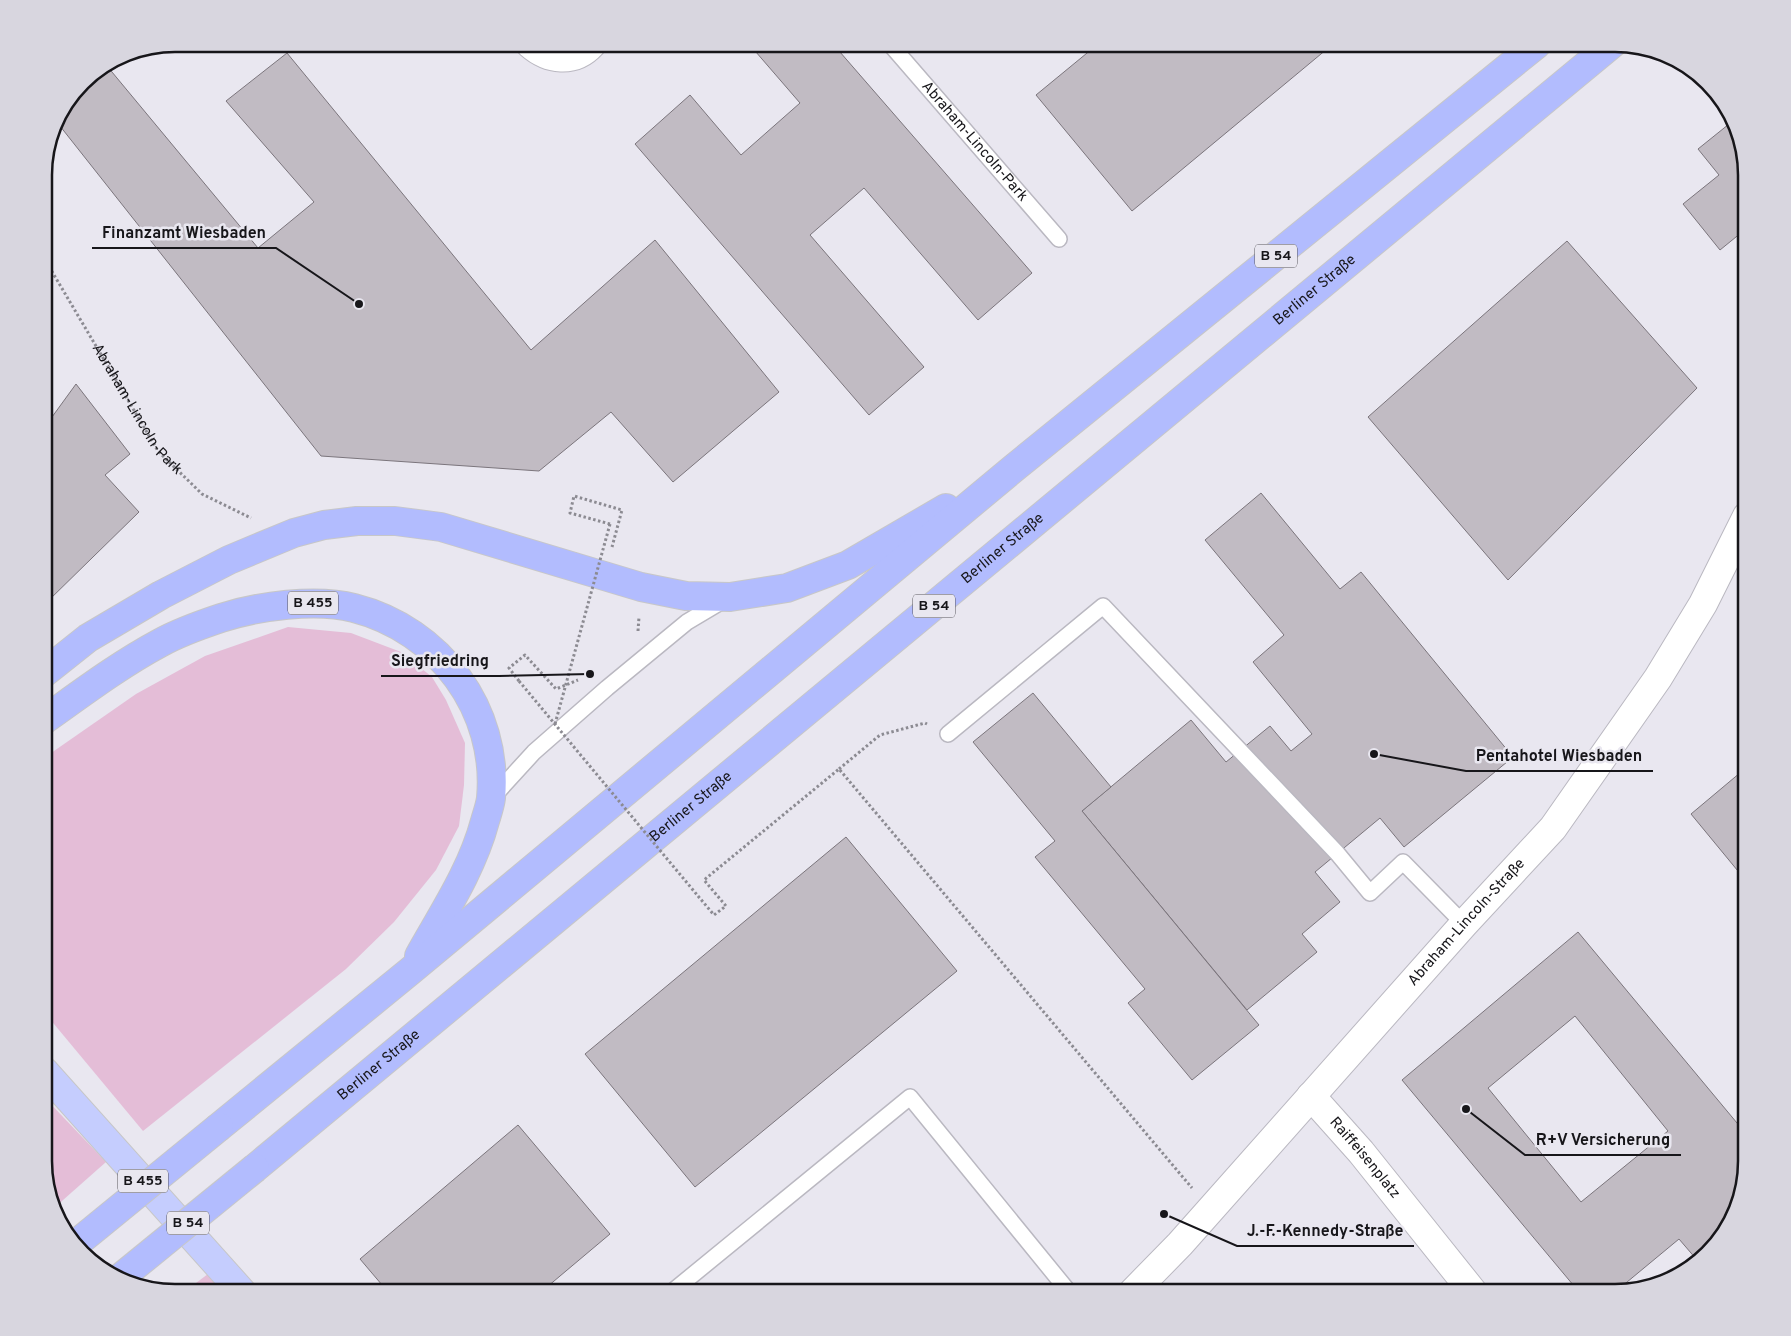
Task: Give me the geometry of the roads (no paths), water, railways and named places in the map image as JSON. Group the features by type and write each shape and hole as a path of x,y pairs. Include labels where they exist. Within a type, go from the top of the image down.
{"highway":[{"name":"B 54","path":"409,972 1014,468 1526,53"},
{"name":"Berliner Straße","path":"126,1273 1601,53"},
{"path":"53,666 88,638 169,590 229,560 294,533 324,525 357,521 395,521 441,527 641,587 686,596 730,597 787,588 848,565 1014,468"},
{"name":"B 455","path":"53,714 101,679 161,642 221,618 270,607 319,603 353,608 382,617 418,638 445,662 466,690 479,714 490,748 491,799 481,838 463,879 409,972 82,1240"}],"main road":[{"name":"B 455","path":"53,1080 235,1284"}],"street":[{"path":"540,53 553,58 567,58 581,53"},
{"name":"Abraham-Lincoln-Straße","path":"1141,1284 1180,1244 1464,924 1553,828 1658,678 1703,604 1738,534"},
{"name":"Raiffeisenplatz","path":"1311,1096 1361,1152 1467,1284"}],"lane":[{"name":"Abraham-Lincoln-Park","path":"898,53 1059,239"},
{"path":"491,799 534,752 606,688 687,622 730,597"},
{"path":"948,734 1103,606 1337,853 1370,893 1403,862 1464,924"},
{"path":"680,1284 910,1097 1062,1284"}],"place":[{"name":"Finanzamt Wiesbaden","path":"359,304"},
{"name":"Siegfriedring","path":"590,674"},
{"name":"Pentahotel Wiesbaden","path":"1374,754"},
{"name":"R+V Versicherung","path":"1466,1109"},
{"name":"J.-F.-Kennedy-Straße","path":"1164,1214"}]}
